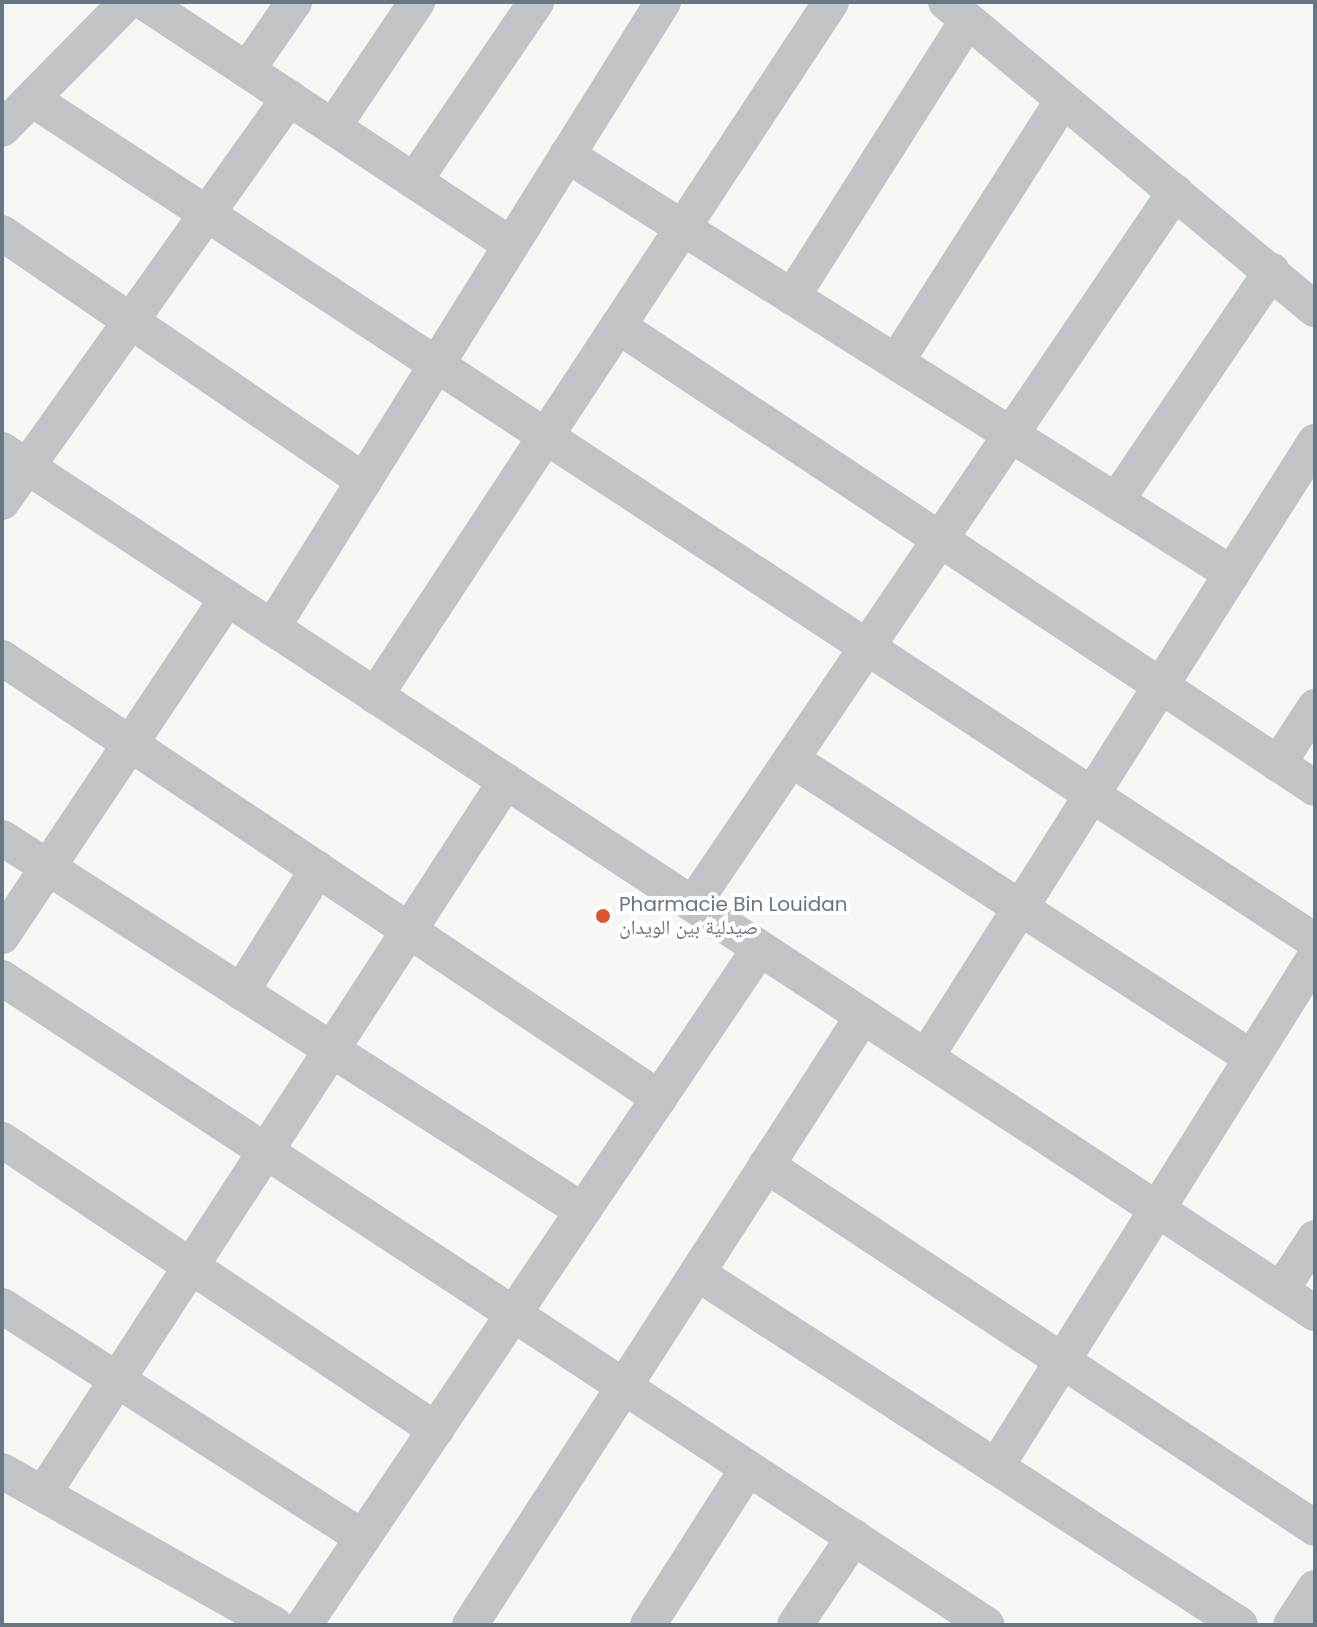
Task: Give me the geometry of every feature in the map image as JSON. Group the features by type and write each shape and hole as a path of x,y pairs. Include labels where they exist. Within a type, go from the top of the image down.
{"street":[{"path":"2,129 127,2"},
{"path":"144,2 511,245"},
{"path":"247,70 294,2"},
{"path":"333,127 417,2"},
{"path":"414,181 536,2"},
{"path":"272,628 663,2"},
{"path":"375,696 831,2"},
{"path":"792,297 957,12 1061,103 1175,192 1315,309"},
{"path":"2,502 14,459 130,321 289,98"},
{"path":"32,99 1315,941"},
{"path":"896,362 1061,103"},
{"path":"567,155 1232,574"},
{"path":"693,904 1175,192"},
{"path":"2,233 364,481"},
{"path":"1116,501 1272,271"},
{"path":"618,326 1315,788"},
{"path":"926,1057 1315,442"},
{"path":"14,459 1315,1313"},
{"path":"2,936 227,598"},
{"path":"2,658 659,1098"},
{"path":"1278,764 1315,707"},
{"path":"791,759 1019,910 1252,1058"},
{"path":"43,1494 506,781"},
{"path":"2,838 583,1211"},
{"path":"241,992 318,869"},
{"path":"304,1625 760,948"},
{"path":"996,1467 1315,957"},
{"path":"2,978 854,1537 973,1621"},
{"path":"470,1625 863,1016"},
{"path":"2,1140 436,1430"},
{"path":"766,1165 1315,1528"},
{"path":"1281,1290 1315,1238"},
{"path":"697,1273 1240,1625"},
{"path":"2,1306 363,1538"},
{"path":"648,1625 748,1468"},
{"path":"2,1471 275,1625"},
{"path":"795,1625 854,1537"},
{"path":"1291,1625 1315,1588"}],"place":[{"name":"Pharmacie Bin Louidan صيدلية بين الويدان","path":"603,916"}]}
